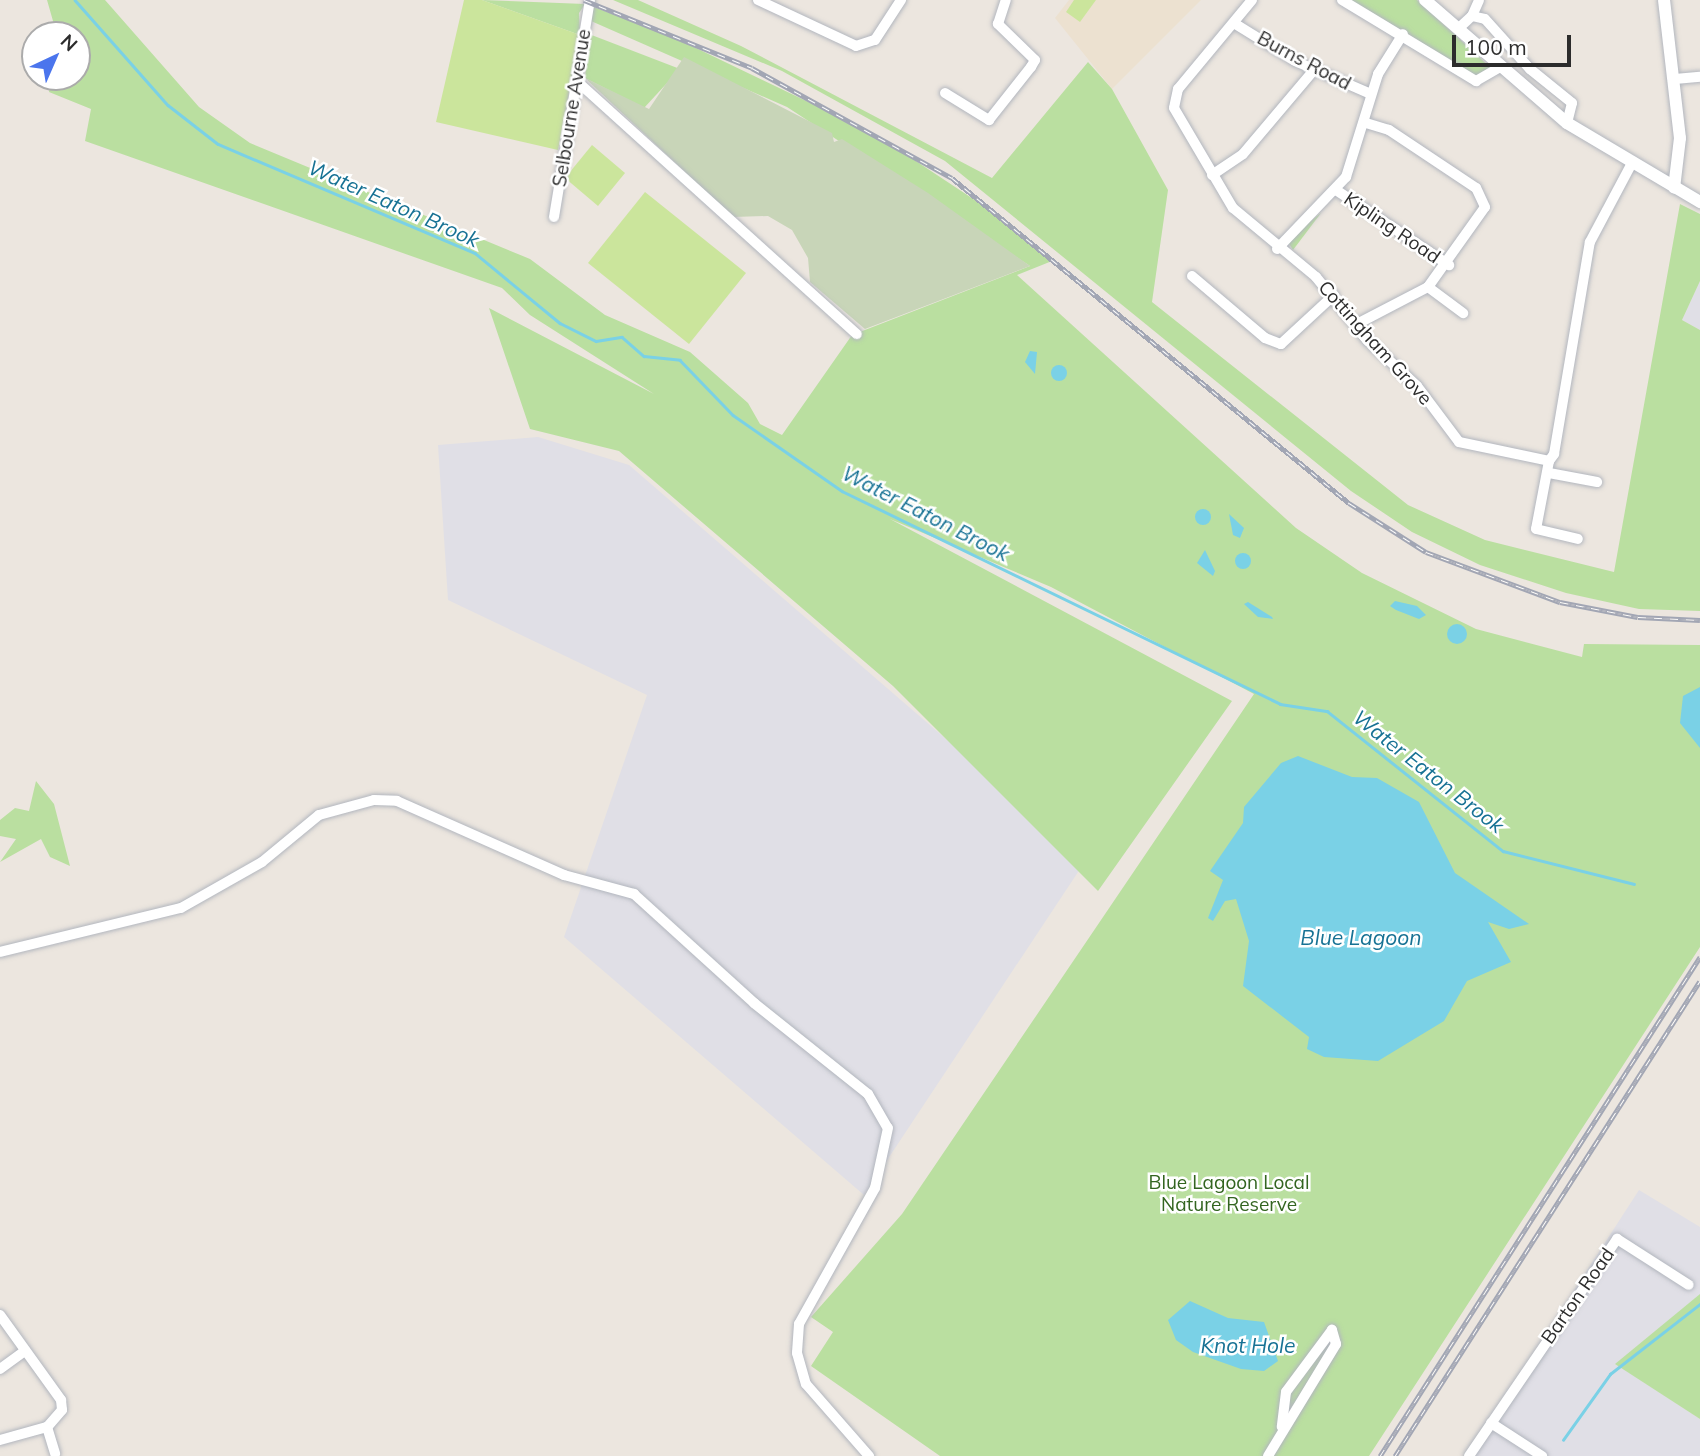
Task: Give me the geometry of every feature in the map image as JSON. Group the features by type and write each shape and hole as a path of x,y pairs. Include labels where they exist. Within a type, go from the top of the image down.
{"main road":[{"path":"1425,0 1460,27 1500,67 1567,123 1631,165 1700,202"},
{"path":"1664,0 1675,79 1680,161 1674,188"}],"street":[{"name":"Selbourne Avenue","path":"554,217 580,84 590,0"},
{"path":"758,0 856,46 874,40 901,0"},
{"path":"944,93 989,120 1031,67 1035,60 998,24 1006,0"},
{"name":"Cottingham Grove","path":"1252,0 1237,25 1173,98 1212,175 1233,208 1277,249 1334,295 1355,325 1417,386 1451,436 1549,461"},
{"path":"1342,0 1403,34 1476,81 1500,67"},
{"path":"1460,27 1472,16 1479,0"},
{"path":"1472,16 1485,19 1530,69 1572,103 1567,123"},
{"name":"Burns Road","path":"1237,25 1314,71 1371,94"},
{"path":"1277,249 1336,190 1366,123 1371,94 1403,34"},
{"path":"1212,175 1243,155 1314,71"},
{"path":"1675,79 1700,77"},
{"path":"580,84 857,334"},
{"path":"1355,325 1429,287 1449,265 1483,214 1482,193 1389,130 1366,123"},
{"path":"1578,539 1536,529 1549,473 1590,242 1631,165"},
{"name":"Kipling Road","path":"1336,190 1449,265"},
{"path":"1192,276 1265,338 1281,344 1334,295"},
{"path":"1429,287 1463,313"},
{"path":"1549,473 1597,482"},
{"path":"0,952 181,908 262,862 319,815 374,800 397,801 540,867 634,894 754,1003 868,1094 888,1128 875,1188 799,1324 797,1353 806,1384 869,1456"},
{"name":"Barton Road","path":"1469,1456 1617,1239 1689,1285"},
{"path":"0,1315 61,1400 62,1410 47,1427 0,1440"},
{"path":"1268,1456 1282,1427 1336,1344 1332,1330 1286,1392 1282,1427"},
{"path":"0,1369 25,1351"},
{"path":"1491,1423 1542,1456"},
{"path":"47,1427 55,1454"}],"shaded area":[{"path":"1069,0 1201,0 1112,89 1055,18"},
{"path":"1700,281 1700,330 1682,320"},
{"path":"538,437 629,465 1086,860 864,1195 564,937 647,695 448,600 438,445"},
{"path":"1639,1190 1700,1227 1700,1298 1616,1364 1700,1419 1700,1456 1467,1456"}],"green space":[{"name":"Blue Lagoon Local Nature Reserve","path":"47,0 105,0 199,107 250,143 530,259 605,315 690,352 748,403 760,424 782,435 852,335 1030,266 787,107 591,21 591,6 671,36 875,134 999,216 1052,261 1017,275 1296,528 1362,573 1476,629 1582,657 1584,644 1700,645 1700,947 1369,1456 940,1456 811,1366 833,1332 811,1317 902,1214 1254,694 1051,587 890,519 1232,701 1098,891 893,686 619,451 530,429 489,308 654,394 530,315 502,288 85,141 91,109 49,92 91,91 91,21 53,21"},
{"path":"464,0 482,0 580,35 558,150 436,122"},
{"path":"482,0 585,4 579,13 580,35"},
{"path":"613,0 638,0 741,46 992,178 1088,62 1112,89 1168,190 1152,302 1408,505 1485,540 1614,572 1680,204 1700,214 1700,281 1682,320 1700,330 1700,611 1639,609 1566,593 1480,565 1412,532 1351,491 945,161 782,71"},
{"path":"1074,0 1096,0 1080,22 1066,12"},
{"path":"1349,0 1417,0 1492,69 1475,76"},
{"path":"589,34 680,69 644,108 585,78"},
{"path":"684,57 832,133 834,142 842,139 928,193 1030,266 865,329 810,282 808,258 792,230 768,216 733,217 585,78 649,109"},
{"path":"592,145 625,173 598,206 565,178"},
{"path":"645,192 746,273 689,344 588,263"},
{"path":"1321,213 1293,250 1288,242 1295,233"},
{"path":"36,781 54,804 70,866 50,857 41,839 0,862 16,839 0,836 0,820 15,808 29,811"},
{"path":"1700,1294 1700,1419 1615,1364"}],"water":[{"path":"1030,351 1037,352 1035,374 1025,362"},
{"path":"1059,365 1065,367 1065,379 1059,381 1053,379 1051,373 1053,367"},
{"path":"1200,509 1206,509 1211,517 1209,523 1200,525 1195,520 1195,514"},
{"path":"1229,514 1244,528 1240,538 1233,535"},
{"path":"1205,550 1215,571 1213,576 1197,563"},
{"path":"1240,553 1246,553 1251,561 1249,567 1240,569 1235,564 1235,558"},
{"path":"1395,601 1417,606 1426,615 1419,619 1396,610 1390,606"},
{"path":"1248,602 1273,619 1258,617 1244,604"},
{"path":"1457,624 1464,627 1467,634 1464,641 1457,644 1450,641 1447,634 1450,627"},
{"path":"1700,687 1700,748 1680,723 1683,696"},
{"name":"Blue Lagoon","path":"1298,756 1352,777 1377,778 1419,802 1455,873 1529,924 1509,929 1488,922 1511,962 1467,981 1444,1021 1378,1061 1324,1057 1307,1049 1309,1037 1243,986 1249,941 1236,899 1225,901 1213,921 1208,918 1223,880 1210,871 1243,823 1244,807 1281,763"},
{"name":"Knot Hole","path":"1190,1301 1228,1318 1264,1322 1278,1361 1264,1371 1241,1369 1193,1352 1176,1340 1168,1320"}],"waterway":[{"name":"Water Eaton Brook","path":"75,0 168,105 218,144 475,253 560,323 596,341 622,337 644,356 680,360 733,415 842,491 1280,704 1327,711 1503,851 1634,884"},
{"name":"Water Eaton Brook","path":"1563,1440 1610,1374 1700,1304"}],"railway":[{"path":"584,0 752,68 952,178 1349,503 1426,552 1560,602 1638,617 1700,620"},
{"path":"1380,1456 1700,957"},
{"path":"1395,1456 1700,981"}]}
